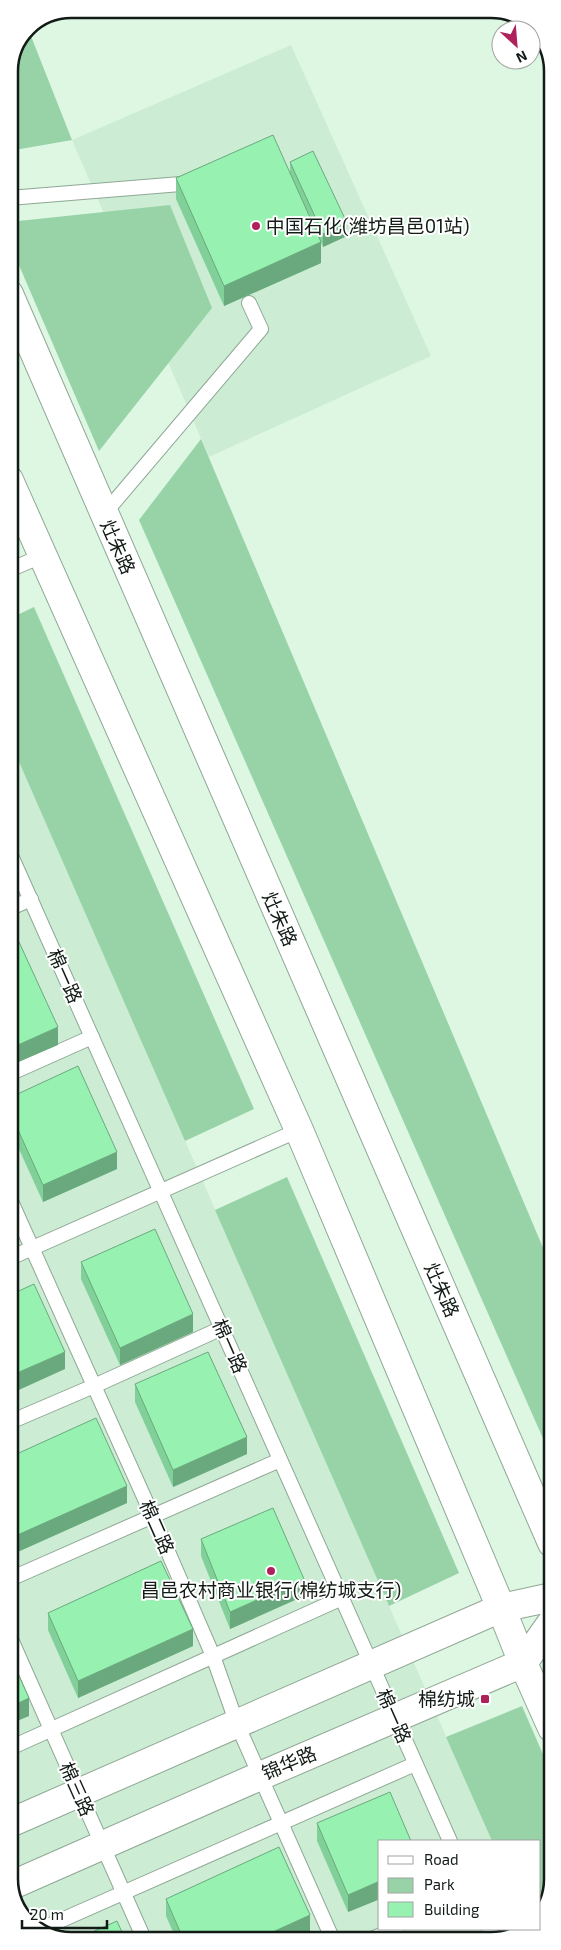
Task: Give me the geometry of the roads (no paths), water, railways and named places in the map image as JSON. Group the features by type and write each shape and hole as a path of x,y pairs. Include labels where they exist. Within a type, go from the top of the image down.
{"main road":[{"name":"灶朱路","path":"18,315 544,1525"},
{"path":"18,501 300,1130 544,1710"},
{"path":"18,1819 501,1608 544,1599"},
{"path":"523,1663 544,1633"},
{"name":"锦华路","path":"18,1882 523,1663"}],"lane":[{"path":"18,197 194,183"},
{"path":"104,514 261,329 249,303"},
{"path":"18,566 42,556"},
{"name":"棉一路","path":"18,871 450,1840"},
{"path":"18,905 31,899"},
{"path":"18,1070 92,1037"},
{"path":"18,1255 300,1130"},
{"name":"棉二路","path":"18,1218 153,1517 213,1656 237,1724 329,1932"},
{"path":"18,1419 222,1328"},
{"path":"18,1576 280,1460"},
{"path":"18,1744 342,1598"},
{"name":"棉三路","path":"18,1655 141,1932"},
{"path":"47,1927 415,1764"}],"place":[{"name":"中国石化(潍坊昌邑01站)","path":"256,226"},
{"name":"昌邑农村商业银行(棉纺城支行)","path":"271,1571"},
{"name":"棉纺城","path":"485,1699"}]}
